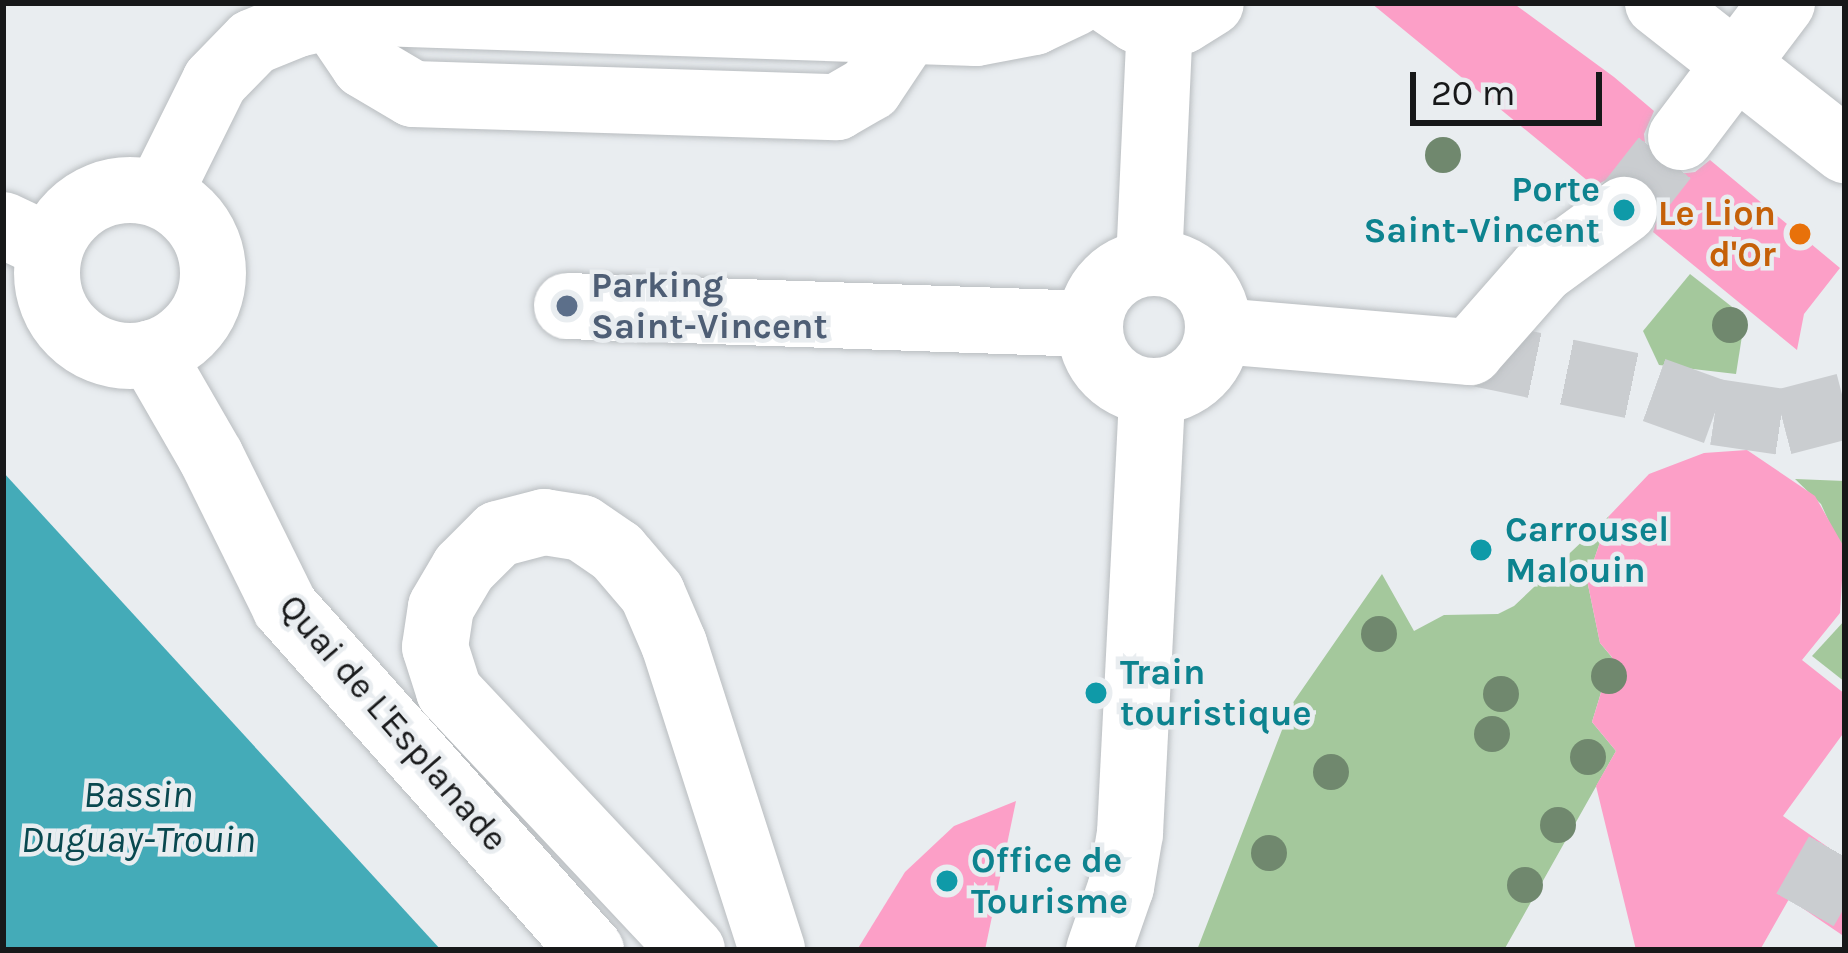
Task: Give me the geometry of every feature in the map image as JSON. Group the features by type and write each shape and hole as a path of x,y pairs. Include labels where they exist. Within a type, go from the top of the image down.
{"street":[{"path":"159,194 215,81 253,42 350,12 976,33 1034,22 1074,3"},
{"path":"1658,3 1845,150"},
{"path":"1681,137 1782,3"},
{"path":"1149,263 1161,10"},
{"path":"107,192 159,194 198,224 210,246 210,298 198,322 169,347 126,357 100,351 61,320 26,236 62,222 82,204 107,192"},
{"path":"1219,331 1470,352 1542,270 1624,210"},
{"path":"1149,263 1167,264 1199,280 1217,313 1219,331 1208,363 1191,381 1152,392 1135,389 1106,370 1096,356 1090,323 1102,288 1115,275 1149,263"},
{"path":"567,306 1090,323"},
{"name":"Quai de L'Esplanade","path":"151,353 211,457 285,607 591,950"},
{"path":"1100,950 1121,887 1130,833 1152,392"},
{"path":"692,950 449,691 435,647 441,607 464,568 498,534 544,522 582,528 617,552 652,593 674,644 772,950"}],"green space":[{"path":"1690,274 1745,317 1736,374 1659,365 1643,331"},
{"path":"1795,479 1845,481 1845,557 1821,504"},
{"path":"1609,516 1587,580 1600,643 1626,674 1619,689 1603,686 1592,722 1616,751 1504,950 1197,950 1292,704 1382,574 1414,631 1444,615 1498,614 1514,606"},
{"path":"1845,620 1845,682 1812,656"}],"water":[{"name":"Bassin Duguay-Trouin","path":"3,472 441,950 3,950"}],"building":[{"path":"1371,3 1513,3 1614,77 1654,111 1644,134 1646,151 1658,166 1678,174 1695,172 1710,160 1840,268 1804,314 1797,350 1653,232 1661,207 1653,187 1638,175 1621,173 1594,186"},
{"path":"1747,450 1815,496 1844,547 1840,613 1802,660 1845,694 1845,731 1783,816 1845,859 1845,937 1789,899 1760,950 1636,950 1596,786 1616,751 1592,722 1612,657 1600,643 1587,580 1609,516 1649,474 1704,453"},
{"name":"Office de Tourisme","path":"1016,801 985,950 857,950 905,872 954,826"}],"tunnel":[{"path":"1624,210 1681,137"},
{"path":"1470,352 1654,390 1715,412 1783,422 1845,406"},
{"path":"1805,910 1845,840"}],"place":[{"name":"Porte Saint-Vincent","path":"1624,210"},
{"name":"Le Lion d'Or","path":"1800,234"},
{"name":"Parking Saint-Vincent","path":"567,306"},
{"name":"Carrousel Malouin","path":"1481,550"},
{"name":"Train touristique","path":"1096,693"},
{"name":"Office de Tourisme","path":"947,881"}]}
